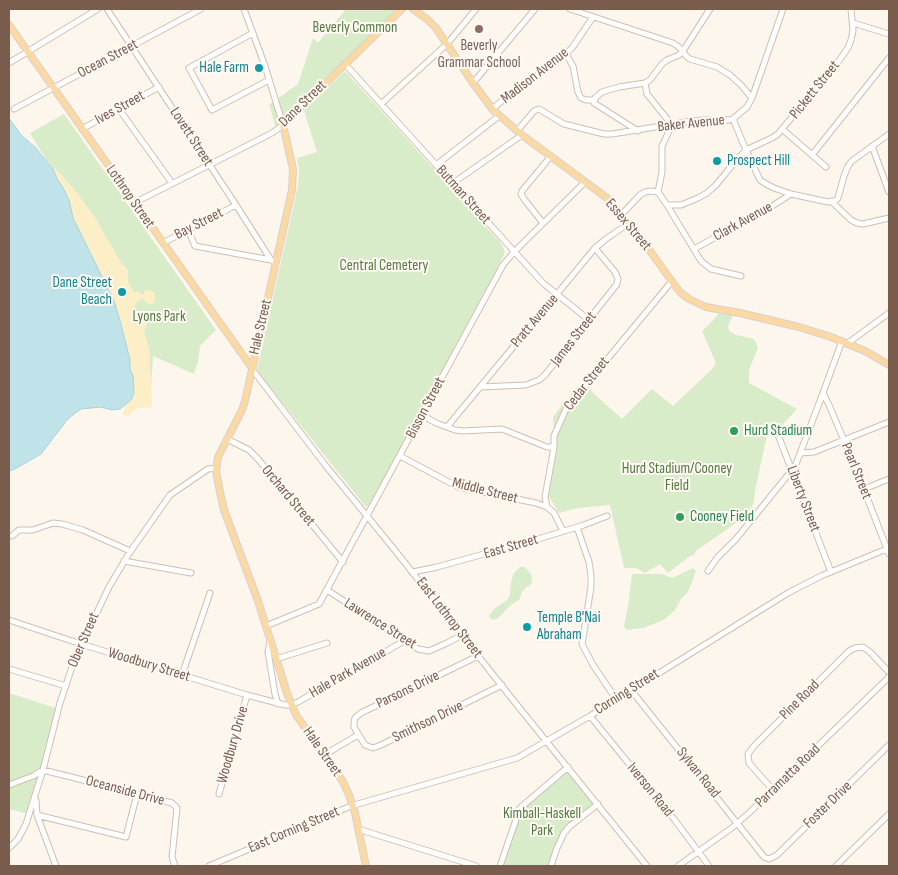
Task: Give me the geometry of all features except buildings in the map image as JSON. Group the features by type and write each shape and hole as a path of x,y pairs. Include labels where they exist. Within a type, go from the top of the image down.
{"main road":[{"name":"Dane Street","path":"283,125 402,9"},
{"name":"Essex Street","path":"413,9 432,24 492,109 519,133 607,198 630,224 681,293 689,299 706,307 799,327 845,342 889,365"},
{"name":"Lothrop Street","path":"9,25 252,368"},
{"name":"Hale Street","path":"283,125 294,176 292,190 273,262 249,384 242,410 218,457 217,468 224,510 266,626 291,705 342,782 352,806 366,866"}],"street":[{"path":"9,63 98,9"},
{"name":"Lovett Street","path":"107,9 273,262"},
{"name":"Ocean Street","path":"14,109 201,9"},
{"name":"Hale Street","path":"244,9 270,80 283,125"},
{"path":"381,104 447,44 476,9"},
{"path":"473,83 534,9"},
{"path":"570,9 672,43 690,59 730,75 752,98"},
{"path":"594,100 602,92 645,83 650,80 662,64 683,51 708,9"},
{"path":"733,119 747,107 752,98 783,9"},
{"name":"Pickett Street","path":"746,150 772,138 782,129 844,54 851,40 853,23 851,9"},
{"name":"Madison Avenue","path":"492,109 566,54 593,17"},
{"path":"853,23 889,34"},
{"path":"253,33 189,68 212,110 270,80"},
{"path":"566,54 573,66 581,98 594,100"},
{"path":"812,154 889,58"},
{"name":"Butman Street","path":"345,64 514,252 544,282 589,320"},
{"path":"645,83 647,94 672,125 662,146 662,172 658,192 701,260 711,269 741,276"},
{"name":"Ives Street","path":"82,129 159,87"},
{"path":"594,100 594,103 638,130"},
{"path":"119,109 172,183"},
{"name":"Baker Avenue","path":"519,133 534,110 539,109 564,124 604,134 705,120 733,119 760,180 774,188 791,194 831,202"},
{"path":"436,165 499,116"},
{"name":"Dane Street","path":"134,203 272,133 283,125"},
{"path":"782,129 826,167"},
{"path":"453,184 519,133"},
{"path":"889,134 852,161 848,166 838,198 831,202 857,223 863,224 889,218"},
{"path":"872,146 889,192"},
{"path":"667,206 681,205 707,192 716,185 746,150"},
{"path":"543,223 521,194 551,156"},
{"name":"Bisson Street","path":"266,626 319,604 503,265 586,182"},
{"path":"622,214 640,195 651,191 658,192"},
{"name":"Clark Avenue","path":"694,249 791,194"},
{"name":"Bay Street","path":"162,243 236,205"},
{"name":"Pratt Avenue","path":"447,427 596,248 606,239 630,224"},
{"path":"188,230 196,246 273,262"},
{"name":"James Street","path":"480,387 526,385 539,380 545,375 617,284 616,272 596,248"},
{"name":"Cedar Street","path":"547,507 545,497 556,430 566,409 672,281"},
{"path":"708,572 792,470 845,342 889,313"},
{"name":"East Lothrop Street","path":"252,368 326,466 648,866"},
{"name":"Pearl Street","path":"823,394 889,550"},
{"path":"422,415 455,430 502,429 547,447 554,447"},
{"path":"800,453 814,452 889,422"},
{"name":"Liberty Street","path":"776,427 831,572"},
{"name":"Orchard Street","path":"227,439 249,450 258,459 343,562"},
{"name":"Middle Street","path":"400,456 458,487 547,507"},
{"name":"Ober Street","path":"9,848 18,839 36,795 66,686 81,644 103,597 130,551 171,495 208,469 217,468"},
{"path":"864,489 889,479"},
{"path":"547,507 554,513 563,531"},
{"name":"East Street","path":"413,572 437,568 577,527 607,516"},
{"path":"12,536 19,530 33,530 53,523 62,524 83,530 130,551"},
{"path":"577,527 589,562 591,575 591,587 582,644 593,665 616,699"},
{"name":"Corning Street","path":"352,806 509,761 526,753 590,716 788,593 831,572 889,550"},
{"path":"124,561 191,573"},
{"name":"Lawrence Street","path":"327,590 418,649 429,651 462,635"},
{"path":"182,675 210,593"},
{"name":"Woodbury Street","path":"9,620 247,695 278,704 291,705"},
{"name":"Hale Street","path":"270,640 268,652 278,704"},
{"name":"Hale Park Avenue","path":"291,705 404,641"},
{"path":"276,658 327,643"},
{"name":"Pine Road","path":"773,790 749,763 748,754 754,746 849,651 855,648 863,648 870,652 889,672"},
{"name":"Parsons Drive","path":"358,735 354,723 355,718 361,713 478,656"},
{"path":"9,669 66,686"},
{"name":"Parramatta Road","path":"678,866 737,823 889,677"},
{"name":"Smithson Drive","path":"358,735 365,745 373,748 502,685"},
{"name":"Sylvan Road","path":"631,690 764,857"},
{"name":"Woodbury Drive","path":"219,794 247,695"},
{"name":"Iverson Road","path":"590,716 674,819 709,866"},
{"path":"324,755 358,735"},
{"name":"Foster Drive","path":"764,857 769,859 777,855 889,745"},
{"path":"500,866 520,808 568,767"},
{"path":"9,785 43,770"},
{"name":"Oceanside Drive","path":"43,770 172,803 177,808 172,857 175,866"},
{"path":"37,814 126,837 137,794"},
{"path":"36,795 37,814 56,866"},
{"path":"551,866 564,833 598,804"},
{"name":"East Corning Street","path":"209,866 352,806"},
{"path":"836,866 889,814"},
{"path":"358,829 476,866"}],"green space":[{"name":"Beverly Common","path":"346,9 401,9 276,128 269,105 298,84 313,38 318,43"},
{"name":"Central Cemetery","path":"346,72 501,243 505,252 368,506 365,506 257,369 298,186 299,170 297,158 317,152 304,111"},
{"name":"Lyons Park","path":"64,114 216,330 200,346 194,374 153,356 150,408 134,393 130,360 120,321 54,171 30,133"},
{"name":"Hurd Stadium/Cooney Field","path":"721,310 734,313 728,326 729,331 736,335 754,339 758,348 749,370 749,383 797,409 773,435 768,431 754,502 750,510 736,523 668,573 660,564 645,573 636,568 624,568 610,505 578,508 559,513 550,498 543,491 547,471 555,451 553,417 581,382 622,419 652,389 673,406 716,363 702,331"},
{"path":"520,567 525,567 532,576 530,586 526,587 522,592 519,600 512,604 497,619 492,620 489,616 494,609 507,600 510,595 514,573"},
{"path":"693,568 696,571 691,585 675,610 665,619 654,624 643,628 626,630 624,626 632,574 662,574 672,578"},
{"path":"9,693 59,709 29,814 9,809"},
{"name":"Kimball-Haskell Park","path":"565,768 598,804 570,826 560,840 552,866 500,866 520,808"}],"sand":[{"name":"Dane Street Beach","path":"55,168 75,190 94,216 122,264 128,270 128,282 134,293 138,291 142,295 146,290 150,290 155,295 153,304 148,304 142,299 136,303 135,309 135,315 147,323 144,332 149,347 151,407 137,408 128,416 124,416 123,413 126,404 134,395 133,376 120,321 114,301 73,218 69,200 57,179 54,171"}],"water":[{"path":"9,118 21,135 36,148 54,171 69,200 73,218 114,301 130,360 134,393 131,400 120,409 112,410 101,407 81,409 67,420 41,454 9,471"}],"place":[{"name":"Beverly Grammar School","path":"479,29"},
{"name":"Hale Farm","path":"259,68"},
{"name":"Prospect Hill","path":"717,161"},
{"name":"Dane Street Beach","path":"122,292"},
{"name":"Hurd Stadium","path":"734,431"},
{"name":"Cooney Field","path":"680,517"},
{"name":"Temple B'Nai Abraham","path":"527,627"}]}
